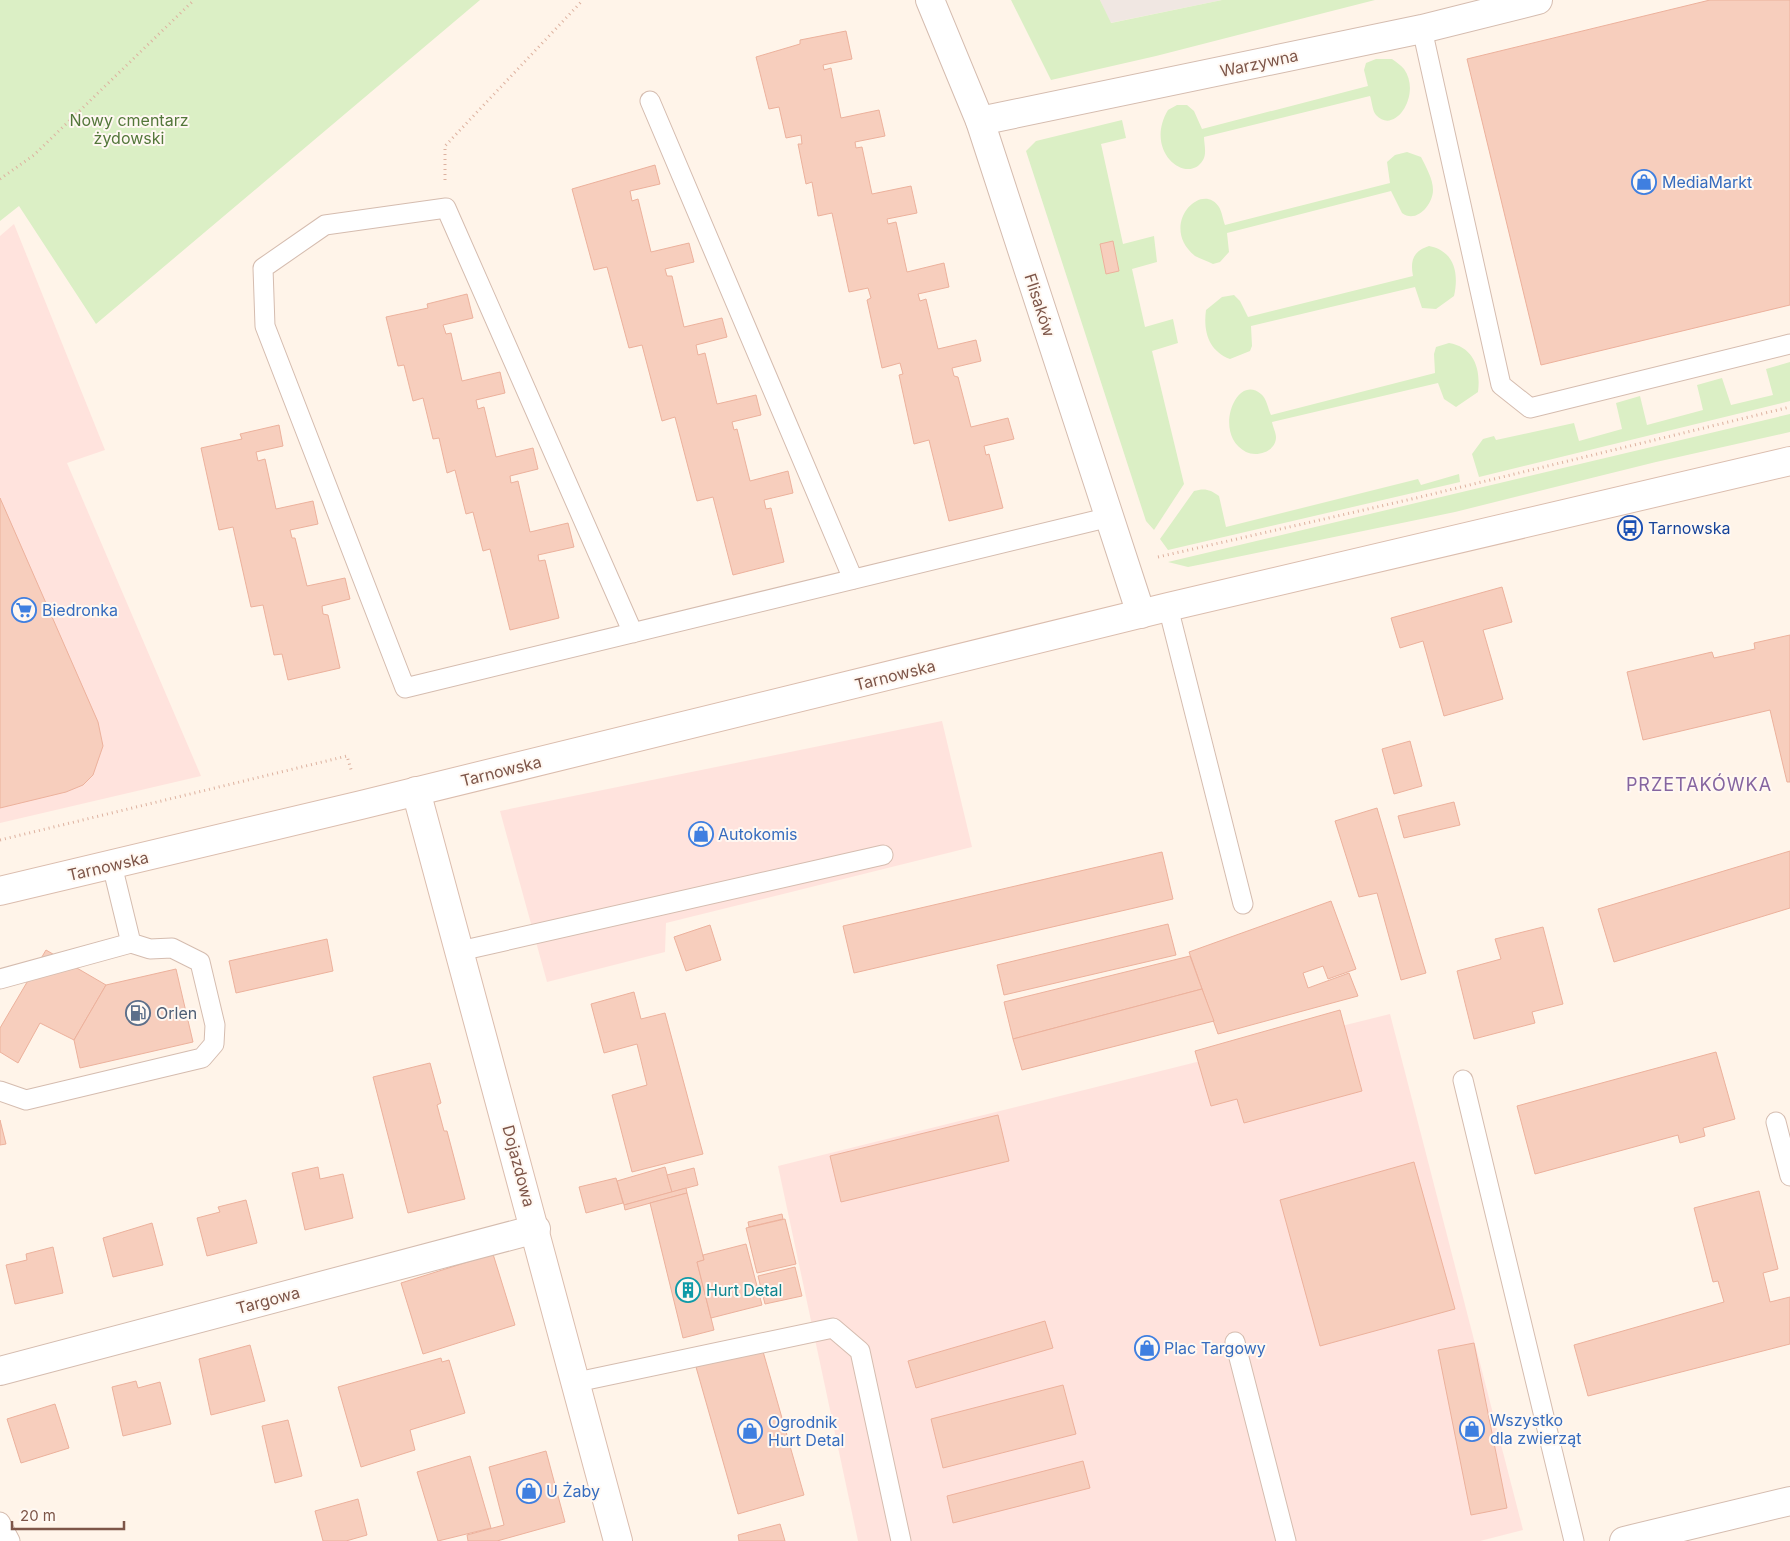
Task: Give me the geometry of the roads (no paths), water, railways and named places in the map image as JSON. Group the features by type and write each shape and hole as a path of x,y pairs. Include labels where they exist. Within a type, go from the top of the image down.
{"street":[{"name":"Flisaków","path":"930,0 980,121 1141,614"},
{"name":"Warzywna","path":"980,121 1422,29 1538,0"},
{"name":"Tarnowska","path":"0,891 361,805 1168,607 1790,461"},
{"name":"Dojazdowa","path":"416,791 536,1229 618,1541"},
{"name":"Targowa","path":"0,1370 536,1229"},
{"path":"1624,1541 1790,1501"}],"lane":[{"path":"1422,29 1501,385 1530,408 1790,344"},
{"path":"650,101 853,579"},
{"path":"633,633 446,208 325,225 263,268 265,326 405,688 633,633 853,579 1110,517"},
{"path":"1168,607 1243,904"},
{"path":"460,952 883,855"},
{"path":"112,864 131,943"},
{"path":"0,979 131,943 150,949 172,948 200,962 215,1026 214,1044 202,1058 26,1100 0,1091"},
{"path":"1463,1080 1574,1541"},
{"path":"1776,1122 1790,1176"},
{"path":"576,1382 833,1328 860,1352 901,1541"},
{"path":"1234,1342 1286,1541"},
{"path":"0,1522 10,1541"}],"place":[{"name":"MediaMarkt","path":"1644,182"},
{"name":"Tarnowska","path":"1630,528"},
{"name":"Biedronka","path":"24,610"},
{"name":"Autokomis","path":"701,834"},
{"name":"Orlen","path":"138,1013"},
{"name":"Hurt Detal","path":"688,1290"},
{"name":"Plac Targowy","path":"1147,1348"},
{"name":"Wszystko dla zwierząt","path":"1472,1429"},
{"name":"Ogrodnik Hurt Detal","path":"750,1431"},
{"name":"U Żaby","path":"529,1491"}],"district":[{"name":"PRZETAKÓWKA","path":"1699,784"}],"park label":[{"name":"Nowy cmentarz żydowski","path":"129,129"}]}
